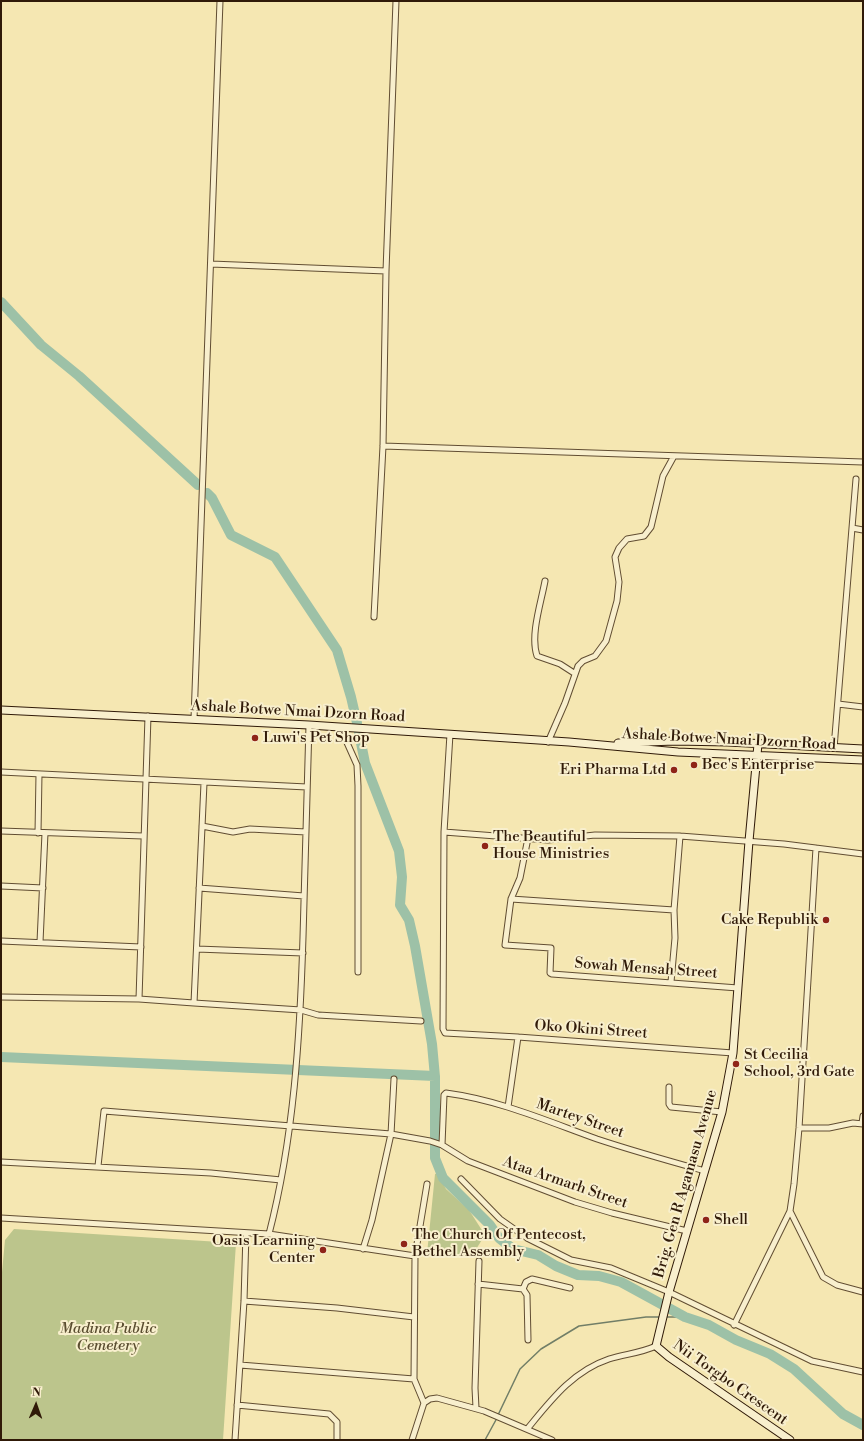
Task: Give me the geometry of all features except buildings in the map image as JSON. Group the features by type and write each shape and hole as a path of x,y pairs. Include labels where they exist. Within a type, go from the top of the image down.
{"main road":[{"name":"Ashale Botwe Nmai Dzorn Road","path":"1,710 309,725 594,744 670,751 863,760"},
{"name":"Ashale Botwe Nmai Dzorn Road","path":"594,744 674,741 863,748"},
{"name":"Brig. Gen R Agamasu Avenue","path":"656,1346 668,1294 722,1112 733,1052 748,840 758,744"},
{"name":"Nii Torgbo Crescent","path":"656,1346 669,1358 790,1440"}],"street":[{"path":"194,719 220,1"},
{"path":"374,617 383,446 386,271 396,1"},
{"path":"211,264 386,271"},
{"path":"383,446 863,462"},
{"path":"548,742 565,703 574,673 583,661 595,656 606,641 618,596 619,582 616,554 622,543 627,539 640,538 644,536 651,527 663,476 674,456"},
{"path":"834,748 856,479"},
{"path":"852,528 863,530"},
{"path":"546,581 535,631 535,650 537,656 560,664 574,673"},
{"path":"838,704 863,707"},
{"path":"139,1000 148,716"},
{"path":"269,1234 282,1180 297,1061 301,1010 309,725"},
{"path":"340,727 356,765 358,786 358,972"},
{"path":"450,734 444,832 548,840 595,836 680,836 748,840 863,854"},
{"path":"1,772 307,787"},
{"path":"38,833 39,774"},
{"path":"194,1003 204,783"},
{"path":"202,826 233,832 250,829 306,832"},
{"path":"1,831 143,836"},
{"name":"Oko Okini Street","path":"444,832 443,1029 447,1035 518,1037 733,1052"},
{"path":"40,942 45,833"},
{"path":"671,982 675,938 674,910 680,836"},
{"path":"528,838 520,878 511,899 674,910"},
{"path":"734,1325 790,1211 799,1128 816,848"},
{"path":"1,886 43,888"},
{"path":"199,888 304,896"},
{"name":"Sowah Mensah Street","path":"511,899 505,944 551,948 550,972 552,974 738,988"},
{"path":"1,941 141,947"},
{"path":"197,949 303,953"},
{"path":"1,997 139,1000 194,1003 301,1010 318,1014 421,1021"},
{"path":"508,1107 518,1037"},
{"path":"363,1249 372,1220 391,1134 394,1079"},
{"path":"669,1088 668,1104 671,1107 722,1112"},
{"name":"Martey Street","path":"441,1144 444,1095 446,1093 482,1099 539,1116 596,1139 705,1171"},
{"name":"Ataa Armarh Street","path":"98,1166 104,1111 391,1134 441,1144 468,1161 575,1202 612,1213 687,1231"},
{"path":"799,1128 829,1128 853,1123 863,1123 863,1116"},
{"path":"1,1162 225,1174 282,1180"},
{"path":"461,1179 500,1219 528,1238 571,1260 612,1268 812,1361 863,1372"},
{"path":"424,1403 414,1379 414,1317 415,1256 427,1184"},
{"path":"790,1211 823,1277 837,1285 863,1292"},
{"path":"1,1218 269,1234 415,1256"},
{"path":"235,1440 244,1301 246,1233"},
{"path":"476,1408 475,1388 479,1261"},
{"path":"523,1289 526,1282 532,1279 570,1288"},
{"path":"478,1284 523,1289 527,1295 528,1340"},
{"path":"244,1301 337,1308 414,1317"},
{"path":"528,1428 563,1387 585,1371 609,1359 641,1352 656,1346"},
{"path":"240,1365 414,1379"},
{"path":"412,1440 424,1403 430,1399 437,1398 493,1414 528,1428 550,1439"},
{"path":"237,1405 329,1414 337,1422 337,1440"}],"green space":[{"path":"438,1173 446,1189 469,1210 485,1235 473,1254 427,1254 435,1174"},
{"name":"Madina Public Cemetery","path":"14,1229 236,1243 223,1440 1,1440 1,1283 5,1240"}],"waterway":[{"path":"1,302 41,345 79,376 198,485"},
{"path":"207,493 212,498 231,535 275,557 337,650 357,723"},
{"path":"359,733 365,763 399,851 402,877 400,905 409,920 415,946 432,1044 435,1077"},
{"path":"1,1057 435,1076 435,1158 443,1178 490,1225 499,1238 513,1249 538,1255 556,1266 578,1275 599,1276 621,1282 685,1317 709,1325 736,1340 770,1354 794,1369 843,1414 863,1425"},
{"path":"498,1415 520,1369 541,1349 579,1326 646,1317 661,1317"},
{"path":"665,1317 685,1317"},
{"path":"485,1440 497,1418"}],"place":[{"name":"Luwi's Pet Shop","path":"255,738"},
{"name":"Bec's Enterprise","path":"694,765"},
{"name":"Eri Pharma Ltd","path":"674,770"},
{"name":"The Beautiful House Ministries","path":"485,846"},
{"name":"Cake Republik","path":"826,920"},
{"name":"St Cecilia School, 3rd Gate","path":"736,1064"},
{"name":"Shell","path":"706,1220"},
{"name":"The Church Of Pentecost, Bethel Assembly","path":"404,1244"},
{"name":"Oasis Learning Center","path":"323,1250"}]}
